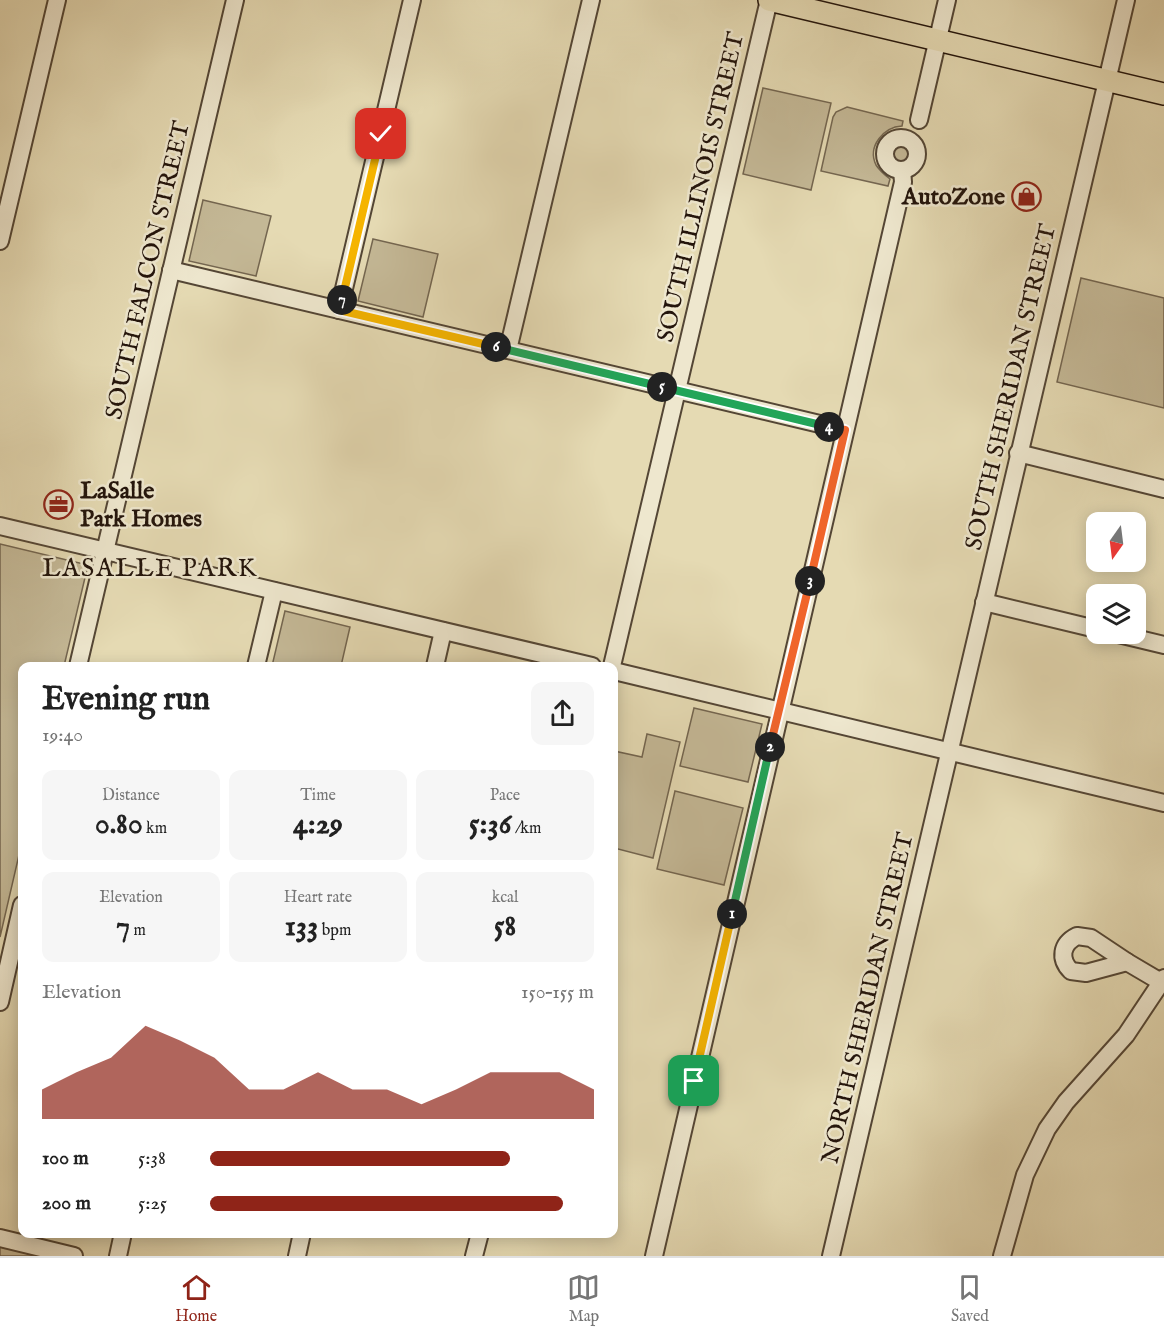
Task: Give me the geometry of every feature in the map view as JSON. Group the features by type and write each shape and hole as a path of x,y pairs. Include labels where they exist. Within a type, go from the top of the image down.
{"main road":[{"path":"769,0 1164,94"}],"street":[{"path":"1,234 57,0"},
{"name":"SOUTH FALCON STREET","path":"79,662 235,0"},
{"path":"339,310 412,0"},
{"path":"508,350 591,0"},
{"name":"SOUTH ILLINOIS STREET","path":"613,662 769,0"},
{"path":"918,120 947,0"},
{"name":"SOUTH SHERIDAN STREET","path":"949,751 1126,0"},
{"path":"654,1256 903,182 902,170"},
{"path":"171,270 845,430"},
{"path":"1018,453 1164,489"},
{"path":"0,526 575,662"},
{"path":"257,662 274,591"},
{"path":"984,603 1086,627"},
{"path":"436,662 443,630"},
{"path":"1146,641 1164,645"},
{"path":"618,672 1164,803"},
{"name":"NORTH SHERIDAN STREET","path":"831,1256 949,751"},
{"path":"0,1002 18,923"},
{"path":"1002,1256 1024,1175 1047,1129 1066,1102 1126,1035 1163,980 1126,962"},
{"path":"0,1238 74,1256"},
{"path":"118,1256 122,1238"},
{"path":"297,1256 301,1238"},
{"path":"474,1256 479,1238"}],"shaded area":[{"path":"763,88 831,103 811,190 743,174"},
{"path":"847,107 903,121 902,126 883,134 874,151 876,165 890,179 888,186 821,171 833,117 836,112"},
{"path":"897,146 903,146 908,154 906,160 897,162 892,157 892,151"},
{"path":"203,200 271,216 256,276 189,261"},
{"path":"373,239 438,254 423,317 358,301"},
{"path":"1081,278 1164,298 1164,408 1057,382"},
{"path":"0,544 88,565 65,662 18,662 18,859 0,937"},
{"path":"285,611 350,627 342,662 273,662"},
{"path":"694,708 762,724 748,782 680,766"},
{"path":"647,734 680,742 653,858 618,849 618,752 642,757"},
{"path":"675,791 743,808 724,885 657,869"},
{"path":"0,1246 36,1256 0,1256"}],"place":[{"name":"AutoZone","path":"1026,196"},
{"name":"LaSalle Park Homes","path":"59,504"}],"district":[{"name":"LASALLE PARK","path":"150,567"}],"route":[{"path":"381,134 339,310 845,430 694,1081"}]}
